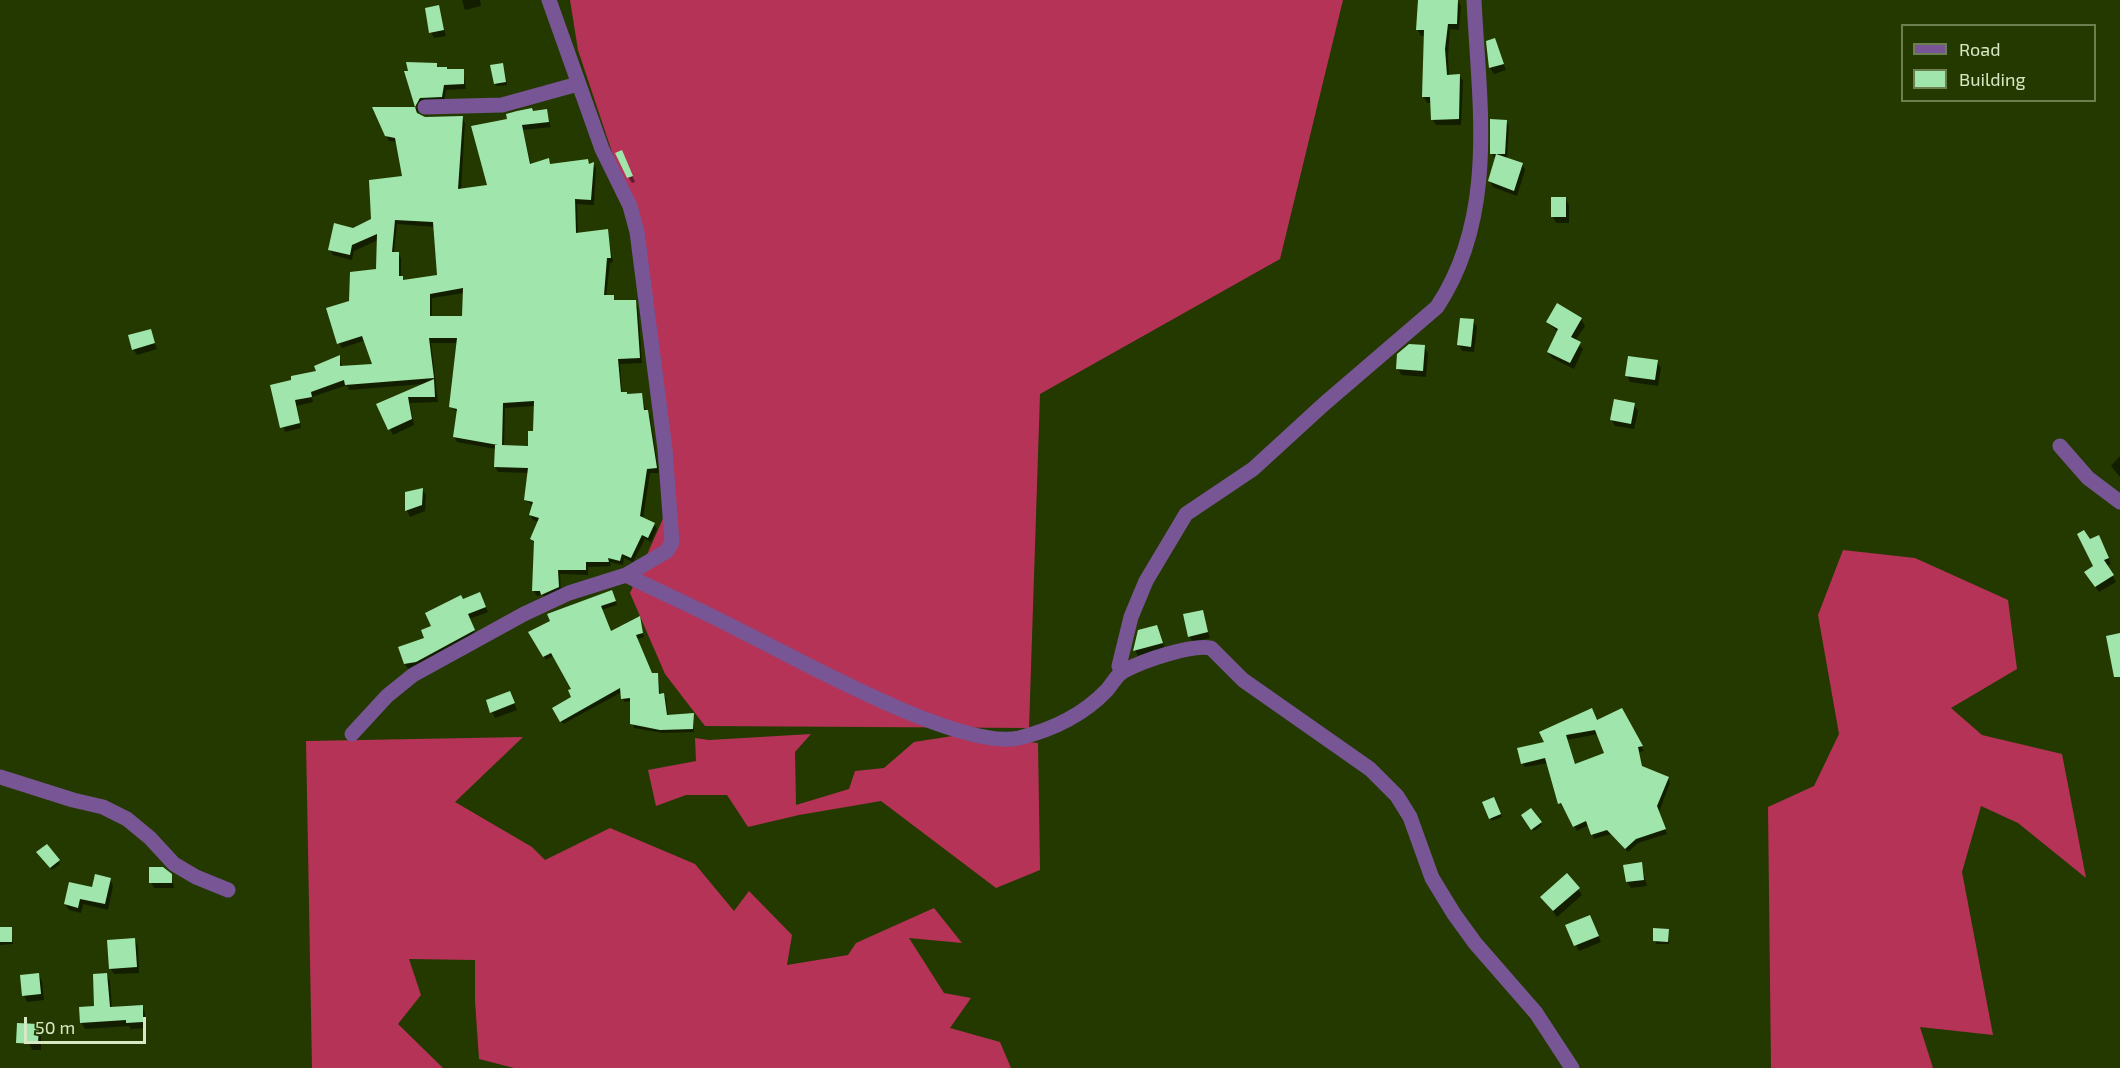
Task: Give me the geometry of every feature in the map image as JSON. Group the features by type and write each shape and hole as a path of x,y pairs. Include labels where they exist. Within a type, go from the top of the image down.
{"street":[{"path":"352,734 387,696 412,675 524,614 569,594 626,575 667,551 672,542 665,449 638,232 630,206 602,149 549,0"},
{"path":"1121,672 1119,666 1131,617 1146,581 1186,514 1234,483 1280,446 1324,404 1437,307 1450,288 1472,230 1481,169 1474,0"},
{"path":"425,107 502,105 578,84"},
{"path":"2060,446 2088,478 2120,502"},
{"path":"626,575 853,687 938,724 969,733 1016,738 1043,731 1068,720 1090,705 1121,672 1193,648 1211,648 1243,680 1275,705 1370,769 1397,796 1406,810 1432,878 1454,914 1475,943 1536,1013 1572,1068"},
{"path":"0,777 72,800 103,807 127,819 150,837 174,864 196,878 228,890"}],"shaded area":[{"path":"570,0 1343,0 1280,259 1040,394 1029,728 705,726 665,674 630,593 669,505 630,206 578,50"},
{"path":"1843,550 1915,558 2008,600 2017,669 1951,708 1982,735 2062,754 2086,878 2018,823 1981,806 1962,872 1993,1035 1920,1027 1933,1068 1771,1068 1768,807 1814,786 1839,734 1818,615"},
{"path":"811,734 795,752 796,805 849,789 855,771 884,768 914,742 959,735 1038,743 1040,870 996,888 881,801 799,815 748,827 727,795 686,795 656,806 648,770 696,761 695,738 709,740"},
{"path":"523,737 455,802 532,847 545,860 610,828 695,864 734,911 749,891 792,935 787,965 848,955 856,943 934,908 962,943 909,938 944,993 971,998 950,1028 1000,1042 1011,1068 514,1068 479,1059 475,960 409,959 421,995 398,1024 443,1068 312,1068 306,741"}],"building":[{"path":"1418,0 1458,0 1457,24 1448,24 1445,49 1447,75 1460,74 1459,119 1431,120 1430,97 1422,97 1424,30 1416,30"},
{"path":"439,5 444,30 429,33 425,8"},
{"path":"1495,38 1504,64 1489,68 1486,41"},
{"path":"406,62 437,63 437,67 464,69 464,84 444,85 442,97 420,98 415,107 404,71 408,71"},
{"path":"503,63 506,82 494,84 490,65"},
{"path":"372,107 415,107 417,113 425,117 463,116 458,189 487,185 471,126 507,119 506,114 532,108 533,111 547,109 549,122 522,125 530,164 549,158 550,164 588,159 589,164 594,162 591,200 575,199 576,233 608,229 611,258 607,258 604,295 614,295 614,300 636,300 640,358 618,359 621,392 642,393 644,410 648,410 657,468 647,469 640,516 655,523 648,538 642,535 631,558 622,554 620,561 608,558 609,562 586,562 586,570 558,570 559,587 541,595 540,591 532,591 534,541 530,539 539,518 529,515 533,502 524,500 528,468 494,467 495,445 498,445 453,437 457,409 449,407 457,338 429,338 434,378 345,385 344,380 311,392 312,397 295,400 300,423 280,428 270,385 291,380 291,376 316,371 314,366 340,355 340,366 372,364 362,336 337,344 326,308 349,301 350,272 376,269 377,234 352,245 350,255 328,250 334,223 353,228 371,219 369,180 402,176 395,138 385,136","holes":["395,220 433,222 437,275 403,280 403,276 399,276 399,252 392,252","463,288 462,316 430,316 430,294","534,401 533,431 528,431 528,446 502,445 503,403"]},
{"path":"1490,119 1507,120 1505,154 1490,154"},
{"path":"622,150 633,176 627,178 615,153"},
{"path":"1496,154 1523,163 1514,191 1488,181"},
{"path":"1551,197 1566,197 1566,217 1551,217"},
{"path":"1557,303 1582,318 1571,337 1581,342 1570,363 1547,352 1558,329 1546,322"},
{"path":"1460,318 1474,319 1471,347 1457,345"},
{"path":"151,329 155,343 132,350 128,335"},
{"path":"1409,344 1425,345 1423,371 1396,369 1397,354"},
{"path":"1628,356 1658,360 1655,380 1625,376"},
{"path":"434,379 435,397 408,397 412,419 388,430 376,404"},
{"path":"1614,399 1635,403 1631,424 1610,420"},
{"path":"423,488 422,505 405,511 405,492"},
{"path":"2084,530 2090,539 2099,535 2109,558 2104,560 2114,575 2095,587 2084,572 2093,566 2077,534"},
{"path":"612,590 616,601 601,606 611,631 640,616 643,633 636,635 652,673 658,673 659,694 664,693 667,715 694,713 693,729 660,730 630,724 630,698 621,699 620,688 560,722 552,708 571,697 568,690 571,689 551,653 543,657 528,632 550,621 547,614"},
{"path":"480,592 486,607 468,614 475,630 416,662 404,664 398,647 424,638 421,630 431,626 425,613 461,595 463,599"},
{"path":"1203,610 1208,632 1188,637 1183,614"},
{"path":"1157,625 1163,643 1133,651 1138,630"},
{"path":"2120,633 2120,677 2114,677 2106,636"},
{"path":"510,691 515,703 490,713 486,700"},
{"path":"1592,708 1597,720 1622,708 1643,746 1638,747 1642,766 1669,777 1657,806 1666,829 1636,839 1625,849 1607,830 1591,835 1586,821 1573,827 1561,803 1558,804 1545,758 1521,764 1517,748 1544,742 1539,732","holes":["1595,730 1604,753 1575,764 1566,735"]},
{"path":"1494,797 1501,814 1489,819 1482,802"},
{"path":"1531,808 1542,822 1531,830 1521,815"},
{"path":"47,844 60,860 50,868 36,852"},
{"path":"1642,862 1644,880 1626,882 1623,865"},
{"path":"149,867 163,867 172,874 172,883 149,883"},
{"path":"1567,873 1580,888 1553,911 1540,897"},
{"path":"95,874 111,878 105,904 80,899 78,908 64,904 69,882 92,887"},
{"path":"1590,915 1599,936 1574,946 1565,925"},
{"path":"0,927 12,927 12,942 0,942"},
{"path":"1653,928 1669,929 1668,942 1653,941"},
{"path":"135,938 137,967 109,969 107,940"},
{"path":"39,973 41,994 22,996 20,975"},
{"path":"107,973 110,1007 143,1005 143,1022 126,1023 126,1020 80,1023 79,1007 94,1006 93,974"},
{"path":"17,1023 39,1024 38,1044 16,1043"}]}
